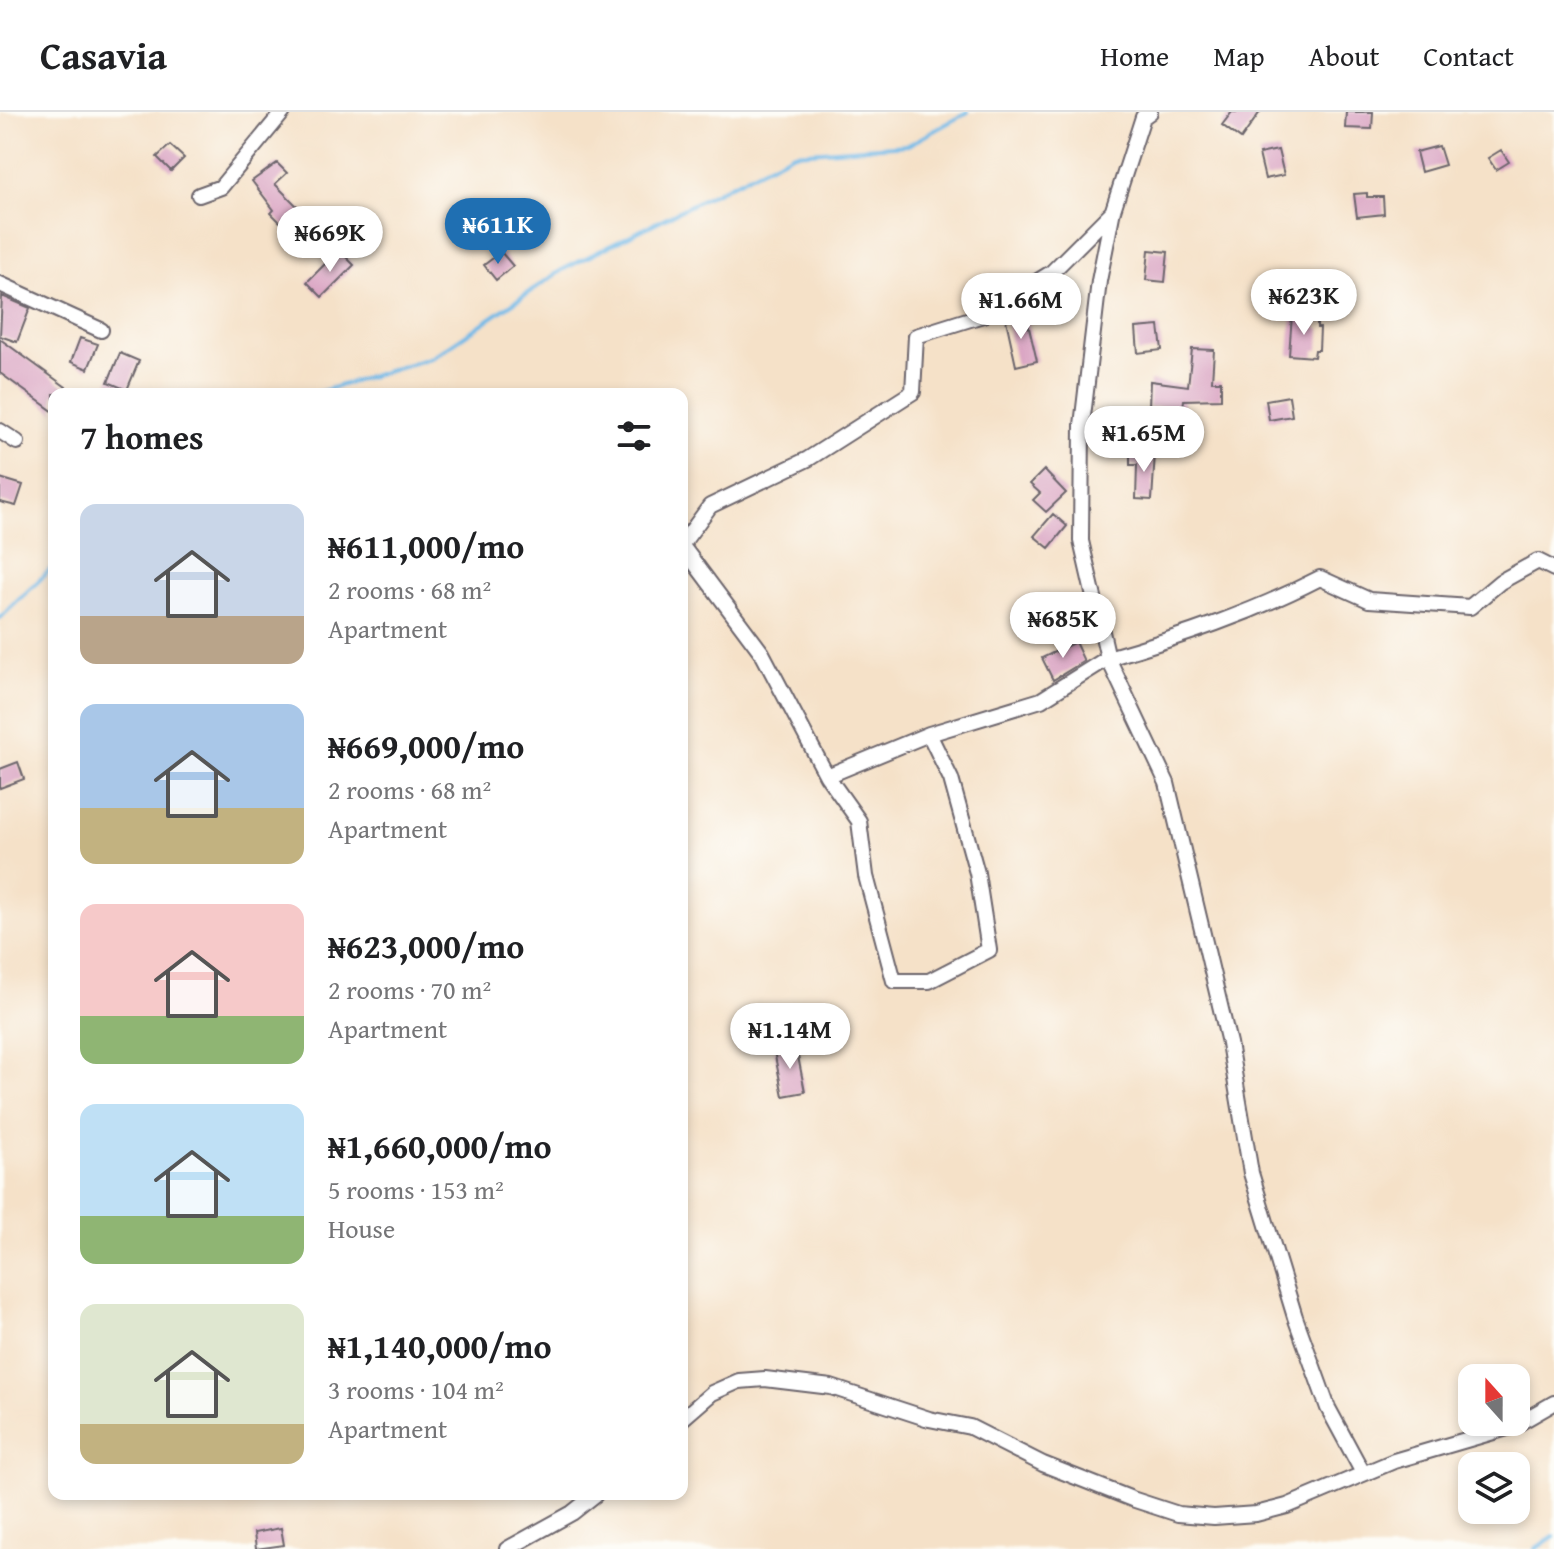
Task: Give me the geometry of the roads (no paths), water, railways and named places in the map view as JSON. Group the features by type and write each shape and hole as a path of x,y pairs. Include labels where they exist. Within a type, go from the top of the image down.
{"street":[{"path":"199,195 221,187 283,112"},
{"path":"1150,112 1143,117 1113,210 1099,281 1082,425 1081,541 1108,658 1167,783 1229,1043 1251,1173 1295,1317 1328,1408 1363,1473"},
{"path":"688,537 710,506 808,459 913,392 916,336 983,315 1051,273 1113,210"},
{"path":"0,284 101,330"},
{"path":"0,431 17,442"},
{"path":"688,553 762,653 827,776 859,821 866,876 894,981 929,981 989,950 977,873 951,779 929,734"},
{"path":"827,776 929,734 1041,700 1108,658 1193,632 1279,599 1320,578 1369,600 1470,607 1500,582 1538,561 1554,569"},
{"path":"688,1414 712,1393 739,1381 765,1379 831,1387 929,1419 970,1427 1043,1464 1132,1499 1178,1514 1214,1517 1256,1514 1287,1506 1363,1473 1514,1426 1554,1403"},
{"path":"507,1549 572,1513 588,1500"}],"waterway":[{"path":"332,388 433,357 562,270 794,153 908,145 968,112"},
{"path":"0,618 48,572"},
{"path":"1535,1549 1554,1536"}]}
